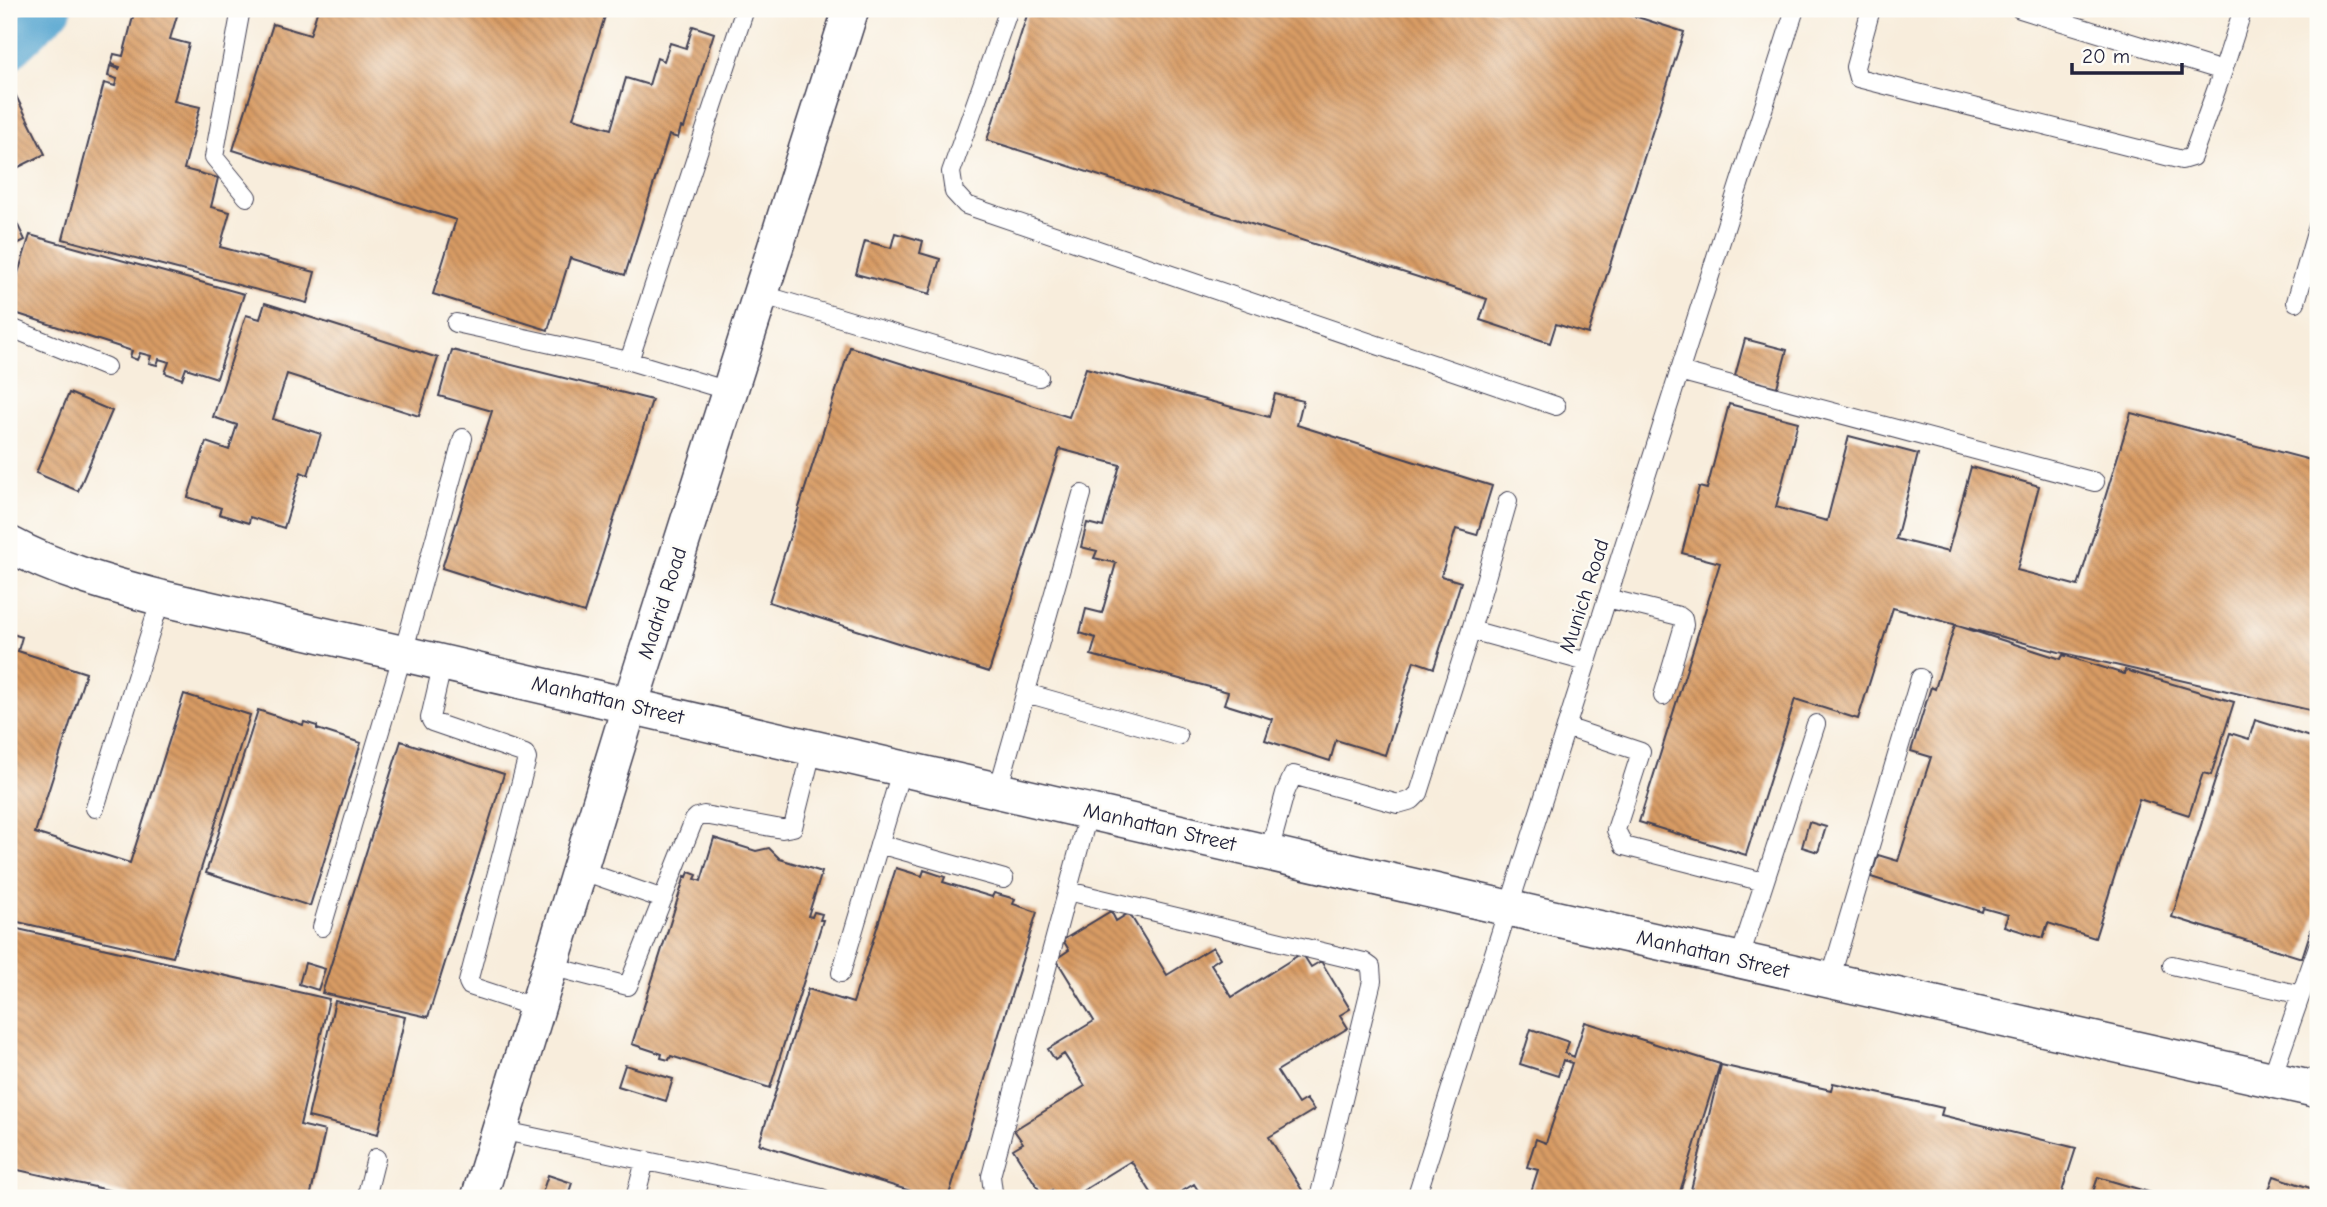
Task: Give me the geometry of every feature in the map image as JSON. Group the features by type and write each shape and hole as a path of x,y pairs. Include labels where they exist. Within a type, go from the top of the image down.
{"street":[{"name":"Madrid Road","path":"480,1198 630,705 850,9"},
{"name":"Manhattan Street","path":"9,544 39,560 95,581 161,598 1508,908 2318,1090"}],"lane":[{"path":"241,9 214,157 247,197"},
{"path":"629,361 744,9"},
{"path":"1009,9 951,172 954,192 965,205 1556,406"},
{"name":"Munich Road","path":"1416,1198 1795,9"},
{"path":"1871,9 1855,67 1858,78 2182,160 2192,157 2243,9"},
{"path":"2020,9 2223,71"},
{"path":"2296,302 2318,226"},
{"path":"760,294 1039,377"},
{"path":"456,323 629,361 729,391"},
{"path":"9,327 106,367"},
{"path":"1679,371 2095,482"},
{"path":"322,927 463,438"},
{"path":"998,790 1082,494"},
{"path":"1269,852 1287,786 1293,775 1398,804 1412,800 1419,793 1471,630 1508,501"},
{"path":"95,808 161,598"},
{"path":"1607,598 1682,619 1684,625 1663,696"},
{"path":"1471,630 1587,662"},
{"path":"443,662 430,718 432,722 525,754 527,759 468,982 470,986 537,1008"},
{"path":"1830,980 1920,678"},
{"path":"1026,693 1178,736"},
{"path":"1739,960 1816,724"},
{"path":"1566,727 1641,752 1616,830 1624,846 1764,882"},
{"path":"550,966 628,986 691,826 697,817 704,815 782,829 793,827 813,747"},
{"path":"841,973 902,768"},
{"path":"997,1198 993,1192 991,1176 1089,811"},
{"path":"880,844 1004,879"},
{"path":"580,870 663,899"},
{"path":"1068,891 1364,962 1371,967 1372,981 1319,1198"},
{"path":"2272,1080 2318,946"},
{"path":"2172,965 2301,995"},
{"path":"500,1130 822,1198"},
{"path":"366,1198 376,1158"},
{"path":"635,1198 645,1161"}],"building":[{"path":"135,9 179,9 170,39 189,44 174,101 200,107 184,169 218,178 211,207 230,212 220,247 315,272 307,303 63,239 104,83 115,86 117,79 108,76 110,66 120,67 111,64 114,54 123,56"},
{"path":"318,9 593,9 606,13 573,118 611,129 626,78 649,85 657,58 664,61 670,43 686,48 693,26 714,33 684,128 681,127 678,138 669,135 625,275 570,258 548,330 433,294 456,220 233,150 273,24 310,35"},
{"path":"1029,9 1633,9 1631,15 1684,32 1588,334 1556,324 1550,343 1480,320 1487,299 987,140"},
{"path":"15,94 45,154 9,172 9,97"},
{"path":"9,207 25,240 9,248"},
{"path":"895,233 923,241 920,253 940,259 930,294 856,274 865,241 891,248"},
{"path":"30,235 244,294 217,378 186,368 182,379 165,373 169,362 159,359 157,365 149,363 151,356 140,353 137,360 130,357 132,351 9,311 9,302"},
{"path":"265,303 438,358 419,416 287,374 273,419 321,434 308,475 301,472 284,528 250,517 249,523 219,514 221,508 188,497 206,442 229,450 237,425 213,417 246,315 260,319"},
{"path":"1745,339 1787,350 1777,387 1735,376"},
{"path":"850,347 1069,417 1086,368 1269,417 1275,394 1303,401 1297,425 1492,486 1477,535 1456,529 1441,576 1461,582 1434,668 1414,661 1385,755 1336,740 1330,761 1265,740 1272,719 1224,704 1228,692 1091,655 1096,638 1080,633 1086,609 1102,613 1116,563 1094,558 1097,551 1081,547 1087,523 1103,527 1120,465 1060,449 989,672 769,602"},
{"path":"452,350 652,400 584,613 442,568 492,411 439,396"},
{"path":"69,393 112,411 78,491 36,473"},
{"path":"1729,404 1798,422 1776,507 1827,521 1849,436 1918,454 1896,539 1948,552 1971,467 2039,486 2017,570 2078,586 2131,413 2318,462 2318,712 2059,652 1893,608 1858,719 1795,699 1746,855 1639,822 1720,563 1682,553 1699,487 1707,489"},
{"path":"1955,625 2061,659 2063,655 2124,674 2125,670 2234,702 2211,775 2203,773 2189,815 2139,799 2095,938 2048,923 2043,938 2004,926 2008,915 1983,908 1982,912 1871,877 1878,855 1898,861 1931,757 1911,751 1931,687 1935,689"},
{"path":"9,633 22,637 18,651 86,673 35,833 130,863 184,694 250,715 173,957 9,920"},
{"path":"258,710 303,725 304,722 317,726 317,729 361,743 310,906 206,873"},
{"path":"2255,720 2313,738 2316,729 2318,730 2318,908 2302,958 2172,917 2230,733 2249,739"},
{"path":"401,741 504,774 428,1017 322,993"},
{"path":"1809,822 1826,827 1818,852 1802,847"},
{"path":"714,838 756,851 769,848 780,859 822,872 808,916 812,917 814,912 822,914 820,920 823,920 770,1088 671,1056 669,1060 661,1058 662,1054 632,1044 685,876 687,877 689,872 697,875 695,879 701,881"},
{"path":"896,868 922,876 924,870 945,877 943,882 992,897 994,893 1015,899 1013,904 1037,912 948,1198 933,1198 759,1144 808,989 853,1003"},
{"path":"1111,911 1116,921 1129,913 1167,975 1213,947 1220,958 1211,964 1232,997 1302,953 1311,967 1321,961 1350,1009 1340,1015 1348,1028 1277,1071 1298,1104 1306,1099 1314,1110 1269,1137 1307,1198 1203,1198 1194,1184 1171,1198 1145,1198 1152,1194 1131,1161 1071,1198 1057,1198 1052,1190 1043,1196 1013,1149 1023,1143 1014,1130 1085,1086 1064,1054 1055,1060 1048,1049 1094,1021 1056,959 1069,950 1063,940"},
{"path":"9,927 329,999 300,1125 325,1131 310,1198 144,1198 9,1168"},
{"path":"305,963 325,969 318,990 299,984"},
{"path":"335,1001 405,1017 378,1134 308,1117"},
{"path":"1585,1022 1720,1064 1678,1198 1518,1198 1520,1192 1530,1195 1538,1170 1527,1167 1536,1139 1546,1143 1572,1063 1563,1060 1558,1076 1520,1064 1531,1029 1569,1042 1565,1053 1574,1057"},
{"path":"625,1065 673,1079 666,1101 618,1086"},
{"path":"1721,1065 1831,1090 1833,1083 1943,1108 1941,1115 2076,1148 2060,1198 1689,1198"},
{"path":"548,1175 572,1183 567,1198 542,1193"},
{"path":"2274,1176 2313,1189 2310,1198 2266,1198"},
{"path":"2098,1177 2155,1194 2154,1198 2091,1198"},
{"path":"760,1188 799,1198 758,1198"}],"waterway":[{"path":"9,51 53,9"}]}
